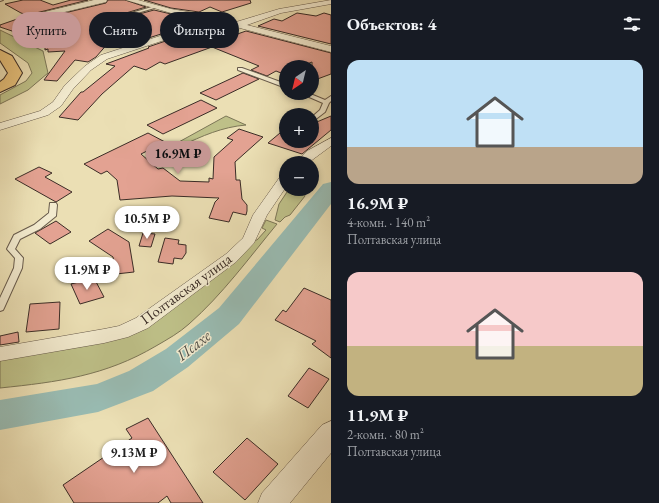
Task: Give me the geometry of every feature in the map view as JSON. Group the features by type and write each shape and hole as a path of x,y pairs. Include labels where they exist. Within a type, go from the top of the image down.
{"main road":[{"path":"0,54 7,59 15,73 10,82 0,88"}],"street":[{"path":"55,12 102,0"},
{"path":"130,0 181,12"},
{"path":"239,24 295,7 331,2"},
{"path":"239,26 331,49"},
{"path":"0,127 44,113 57,104 69,87 88,68 104,57 160,39"},
{"path":"309,156 331,141"},
{"name":"Полтавская улица","path":"0,354 104,336 122,332 142,323 231,258 249,240 260,215 279,187"},
{"path":"272,503 331,433"}],"lane":[{"path":"138,12 156,7"},
{"path":"240,69 279,83"},
{"path":"319,114 323,111 326,102 331,98"},
{"path":"319,99 326,102"},
{"path":"0,308 18,268 19,258 11,249 17,237 37,227 53,214 53,205"}],"green space":[{"path":"0,30 12,36 12,48 37,48 43,51 48,73 28,90 0,104 0,95 26,81 32,73 28,63 0,43"},
{"path":"226,116 246,125 204,135 181,146 177,143"},
{"path":"284,196 305,196 290,215 285,217 280,222 275,220 279,204"},
{"path":"266,220 277,224 213,301 189,324 173,336 137,356 100,371 61,380 0,388 0,359 122,336 254,240 257,240 266,230 262,228"}],"building":[{"path":"23,0 40,0 53,5 71,0 88,0 40,12 19,12 5,4"},
{"path":"108,0 125,0 146,7 129,12 89,12 89,48 104,48 96,57 88,62 75,60 57,81 44,80 65,51 48,52 48,49 45,50 45,48 81,48 81,12 69,12 106,3"},
{"path":"144,0 250,0 251,3 222,12 210,7 199,12 171,8"},
{"path":"154,10 162,12 160,12 160,34 152,37 152,12 147,12"},
{"path":"297,13 316,16 324,13 331,15 331,44 258,26 274,19 282,21"},
{"path":"12,21 12,31 0,27 0,25"},
{"path":"246,31 331,53 331,74 319,78 319,60 279,60 279,72 276,71 267,76 251,70 259,66 214,48 239,48 239,33"},
{"path":"160,43 160,48 209,48 165,64 160,62 146,70 134,66 102,94 78,120 59,117 81,92 83,92 115,66 106,64 152,48 152,46"},
{"path":"243,73 259,79 216,100 200,93"},
{"path":"201,100 217,108 163,134 147,125"},
{"path":"331,116 331,130 319,140 319,121"},
{"path":"239,129 263,137 235,162 236,180 240,180 242,199 247,205 247,211 246,215 233,212 229,222 209,218 215,202 219,198 172,196 120,200 117,180 107,171 101,174 84,164 148,133 165,142 141,154 158,169 163,168 180,181 209,182 209,178 213,179 214,157 233,140 227,138"},
{"path":"279,134 279,147 268,143"},
{"path":"283,148 309,148 302,154"},
{"path":"39,167 52,173 45,177 72,192 56,202 15,179"},
{"path":"56,221 71,232 50,244 35,233"},
{"path":"108,229 129,242 134,272 116,274 113,257 89,241"},
{"path":"143,233 155,234 151,247 139,246"},
{"path":"165,238 179,240 178,244 186,245 186,253 182,259 174,258 173,264 158,262"},
{"path":"94,278 104,297 80,304 71,284"},
{"path":"304,288 331,300 331,358 312,344 316,341 275,320 283,310 286,312"},
{"path":"60,302 59,329 26,332 30,304"},
{"path":"18,332 19,342 0,345 0,336"},
{"path":"309,368 329,379 308,408 288,396"},
{"path":"148,418 203,503 171,503 167,496 158,503 74,503 63,485 132,438 126,429"},
{"path":"247,438 278,464 245,500 213,472"}],"waterway":[{"name":"Псахе","path":"0,415 98,398 141,381 177,358 229,316 331,189"}]}
